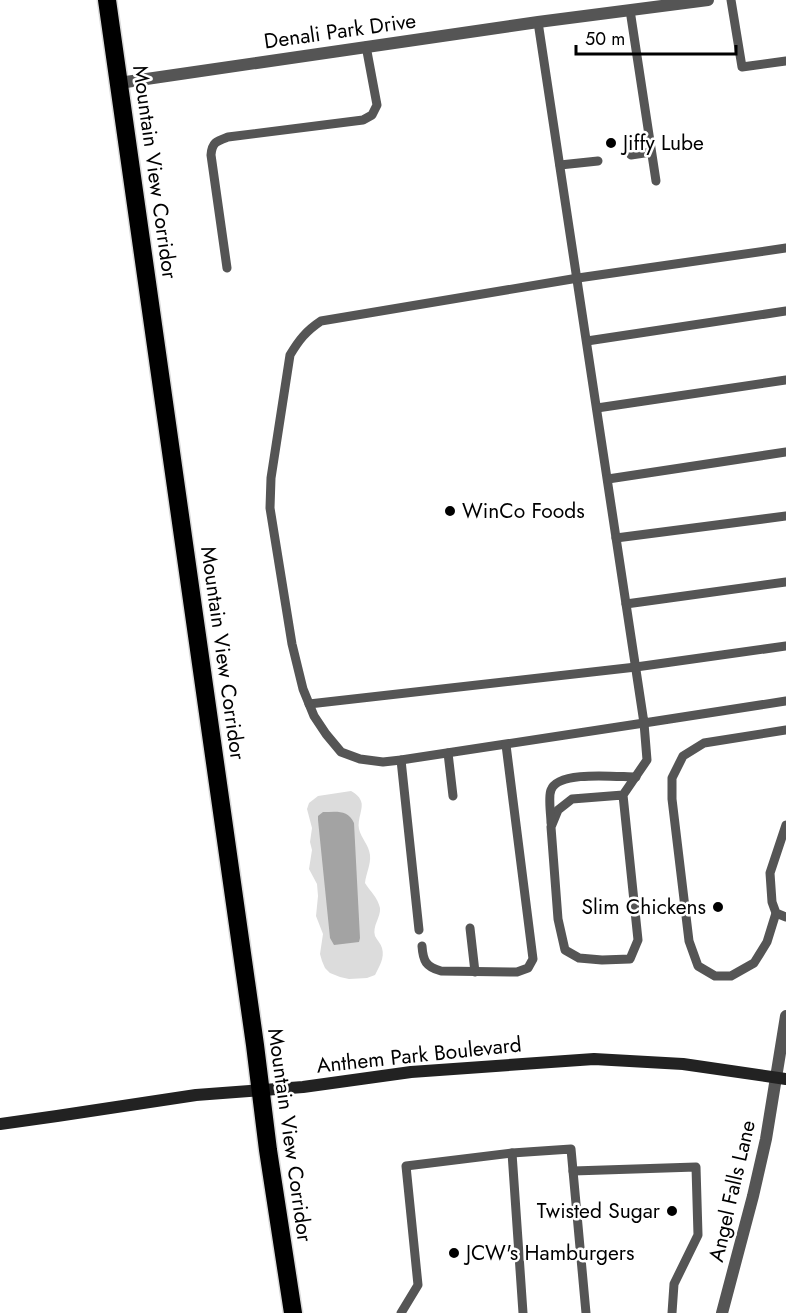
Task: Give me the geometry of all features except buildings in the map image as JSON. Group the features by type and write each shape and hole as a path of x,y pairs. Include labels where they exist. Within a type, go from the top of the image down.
{"highway":[{"name":"Mountain View Corridor","path":"107,0 268,1150 293,1313"}],"main road":[{"name":"Anthem Park Boulevard","path":"0,1124 196,1095 303,1087 411,1071 594,1059 683,1064 781,1078"}],"street":[{"name":"Denali Park Drive","path":"119,83 366,46 708,0"},
{"name":"Angel Falls Lane","path":"722,1313 781,1078 786,1016"}],"lane":[{"path":"731,0 742,67 786,61"},
{"path":"630,10 656,181"},
{"path":"538,22 636,667 647,760 636,777 623,795 638,940 630,959 579,958 565,950 558,918 550,791 556,783 575,776 636,777"},
{"path":"227,268 211,155 212,147 216,141 228,137 363,120 372,114 376,105 366,46"},
{"path":"631,155 651,152"},
{"path":"560,165 598,161"},
{"path":"786,248 578,278 321,321 308,329 290,355 271,478 270,508 292,644 303,689 314,716 341,752 360,759 384,762 786,701"},
{"path":"587,341 786,311"},
{"path":"597,408 786,380"},
{"path":"608,478 786,452"},
{"path":"616,538 786,516"},
{"path":"626,604 786,582"},
{"path":"309,704 636,667 786,646"},
{"path":"786,730 704,743 683,756 672,778 672,799 689,941 698,966 715,976 731,976 754,963 767,942 776,913 772,902 770,873 786,825"},
{"path":"422,946 423,957 427,964 441,971 517,972 528,968 533,959 506,745"},
{"path":"448,753 453,796"},
{"path":"400,760 419,930"},
{"path":"551,827 558,810 572,799 623,795"},
{"path":"776,913 786,918"},
{"path":"470,928 475,972"},
{"path":"401,1313 418,1285 406,1166 512,1153 571,1149 586,1313"},
{"path":"512,1153 523,1313"},
{"path":"573,1171 696,1167 698,1235 674,1284 672,1313"}],"shaded area":[{"path":"351,791 358,796 362,804 359,829 370,855 365,883 380,908 374,932 383,955 375,975 349,979 330,973 325,968 320,954 323,934 316,916 317,884 309,869 312,828 307,809 309,803 318,796"},
{"path":"323,812 345,813 354,823 359,942 334,945 330,938 318,820 318,816"}],"place":[{"name":"Jiffy Lube","path":"611,143"},
{"name":"WinCo Foods","path":"450,511"},
{"name":"Slim Chickens","path":"718,907"},
{"name":"Twisted Sugar","path":"672,1211"},
{"name":"JCW's Hamburgers","path":"454,1253"}]}
